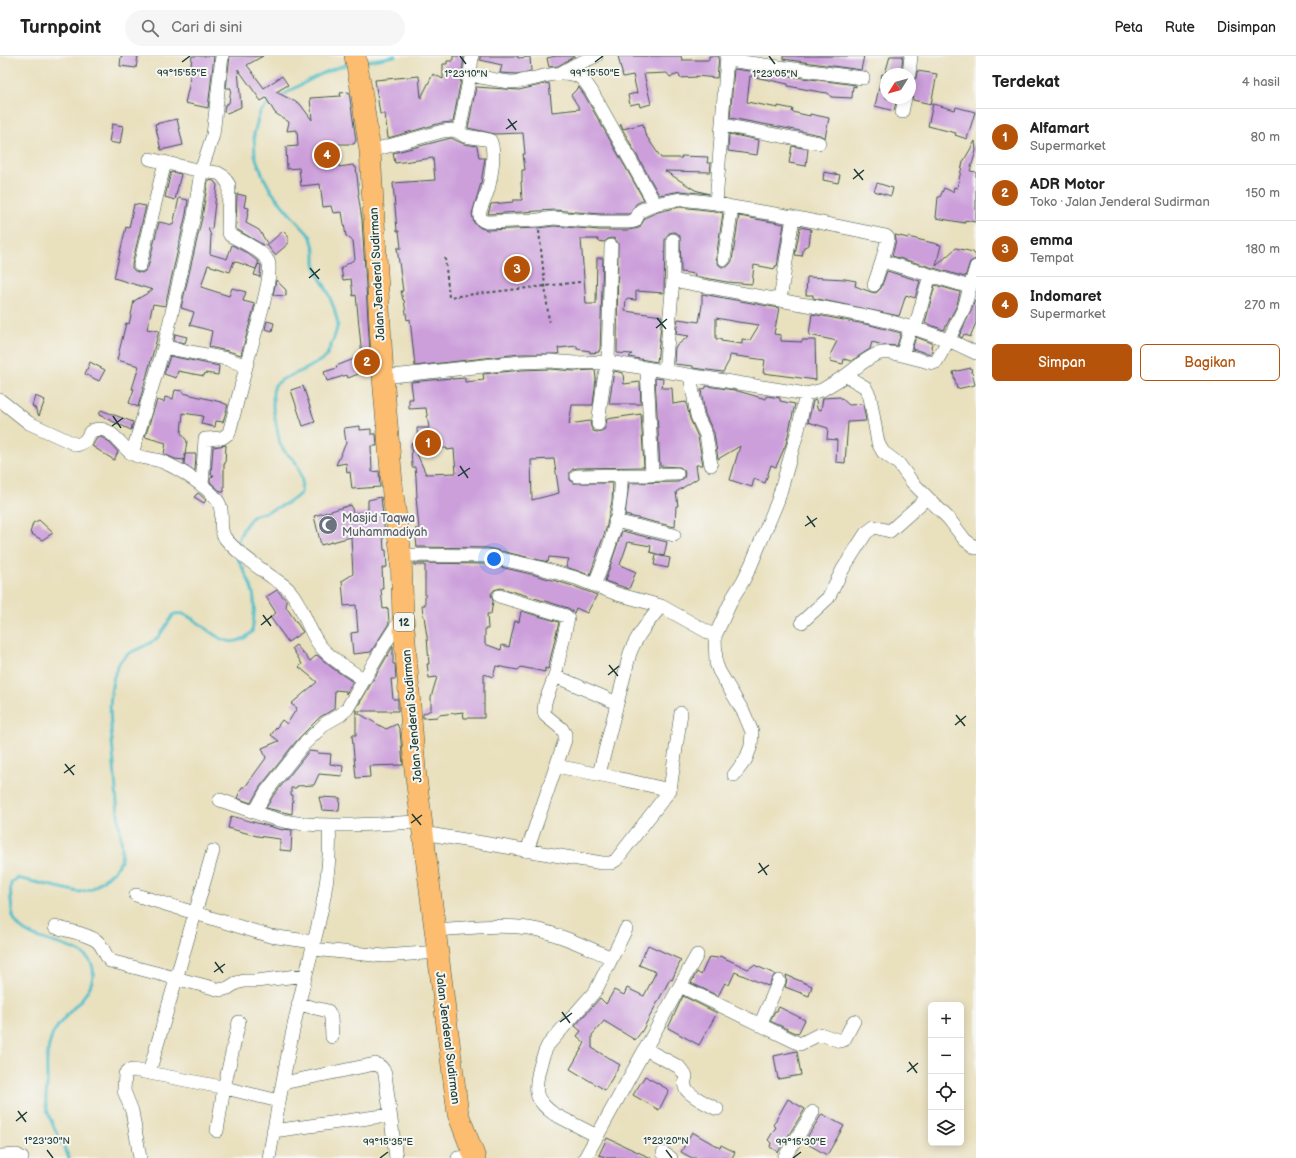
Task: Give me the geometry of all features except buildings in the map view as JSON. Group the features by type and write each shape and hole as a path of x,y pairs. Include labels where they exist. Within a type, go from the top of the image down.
{"highway":[{"name":"Jalan Jenderal Sudirman","path":"355,56 370,150 383,377 393,495 401,555 403,616 415,769 458,1114 469,1157"}],"street":[{"path":"132,454 164,347 194,216 201,171 213,135 222,56"},
{"path":"459,132 470,75 472,56"},
{"path":"561,74 577,64 596,56"},
{"path":"910,68 911,56"},
{"path":"716,203 727,58 863,78"},
{"path":"470,75 510,82 565,73 582,79 592,92 655,204"},
{"path":"902,112 904,104"},
{"path":"722,125 819,143"},
{"path":"370,150 438,131 452,130 466,136 490,140 492,144 491,176 480,213 480,218 487,222 554,218 600,222 628,222 635,221 640,211 655,204 680,199 716,203 732,208 793,217 883,234 888,238 874,285"},
{"path":"150,159 201,171 218,173 223,176 229,185 228,232 230,235 263,255 268,260 270,267 267,287 229,432 222,438 205,438 202,486"},
{"path":"140,265 165,162"},
{"path":"724,259 732,208"},
{"path":"780,300 793,217"},
{"path":"665,371 674,280 674,240"},
{"path":"598,424 604,379 608,362 611,246"},
{"path":"882,261 970,287"},
{"path":"383,377 521,362 608,362 806,394 822,390 845,376 870,357 878,354 888,353 902,355 934,363 948,340 964,308 976,267"},
{"path":"902,355 913,328 930,275"},
{"path":"674,280 852,313 913,328 948,340 976,352"},
{"path":"164,347 227,359 244,365 247,363"},
{"path":"647,369 652,475"},
{"path":"690,375 697,416 706,435 712,465"},
{"path":"845,376 865,387 869,393 880,449 899,464 912,482 949,519 965,540 976,548"},
{"path":"734,775 746,759 751,746 752,732 744,713 719,671 716,663 715,636 733,597 751,565 778,500 798,430 806,394"},
{"path":"0,400 30,423 77,445 83,443 88,438 90,432 95,429 106,430 132,454 163,462 202,486 218,501 221,510 222,530 224,536 247,560 289,590 297,600 320,646 329,655 364,680"},
{"path":"577,476 677,474"},
{"path":"594,585 605,560 615,521 622,488 621,475"},
{"path":"802,622 828,598 843,569 866,533 874,527 890,531 927,498"},
{"path":"615,521 674,535"},
{"path":"401,555 488,556 576,578 616,594 661,606 715,636"},
{"path":"499,596 566,616 568,618 555,676 545,702 544,711 546,715 562,729 565,734 565,740 527,851"},
{"path":"599,774 634,643 661,606"},
{"path":"255,812 266,792 304,744 326,723 340,715 347,708 403,616"},
{"path":"555,676 617,703"},
{"path":"220,800 284,821 329,825 422,827 527,851 602,863 611,863 616,860 670,790 681,713"},
{"path":"556,766 670,790"},
{"path":"269,1158 298,1004 326,888 330,843 329,825"},
{"path":"149,1073 213,851"},
{"path":"136,895 270,936 313,945 384,956 438,952"},
{"path":"435,930 513,926 529,928 559,937 612,958"},
{"path":"55,927 91,938 98,942 110,961 221,990 244,981 306,975"},
{"path":"597,1136 554,1114 544,1105 537,1094 539,1067 548,1045 596,990 626,929"},
{"path":"585,1158 697,955"},
{"path":"760,1025 779,981"},
{"path":"680,986 800,1044 820,1034 840,1041 844,1040 854,1021"},
{"path":"298,1004 328,1011 331,1017 332,1037"},
{"path":"218,1131 224,1088 239,1022"},
{"path":"645,1049 678,1067 686,1076 684,1082 685,1088 689,1093 717,1109"},
{"path":"283,1083 375,1064 380,1066 385,1074 396,1158"},
{"path":"140,1158 132,1111 124,1091 125,1074 128,1071 134,1070 224,1088 279,1101"},
{"path":"784,1158 813,1112"},
{"path":"273,1131 390,1115"},
{"path":"0,1156 17,1155 22,1158"}],"path":[{"path":"538,220 549,322"},
{"path":"446,258 449,297 580,282"}],"waterway":[{"path":"363,62 395,56"},
{"path":"280,97 305,82 331,70 350,64"},
{"path":"237,545 243,529 254,516 285,504 301,493 302,481 298,467 280,444 273,408 273,392 275,385 283,379 308,368 326,357 338,324 334,308 326,288 318,275 315,263 315,252 311,237 271,191 255,156 254,134 260,112 271,102"},
{"path":"69,1158 47,1111 47,1054 52,1036 57,1028 90,987 93,978 93,968 89,959 80,952 30,934 20,928 13,915 11,883 17,878 79,892 92,889 113,872 121,861 122,847 117,806 110,712 112,685 115,673 124,657 154,641 174,614 182,614 190,617 211,633 226,641 234,642 246,637 252,632 254,611 253,595 238,556"}],"place":[{"name":"Indomaret","path":"327,155"},
{"name":"emma","path":"517,269"},
{"name":"ADR Motor","path":"367,362"},
{"name":"Alfamart","path":"428,443"},
{"name":"Masjid Taqwa Muhammadiyah","path":"328,525"}]}
